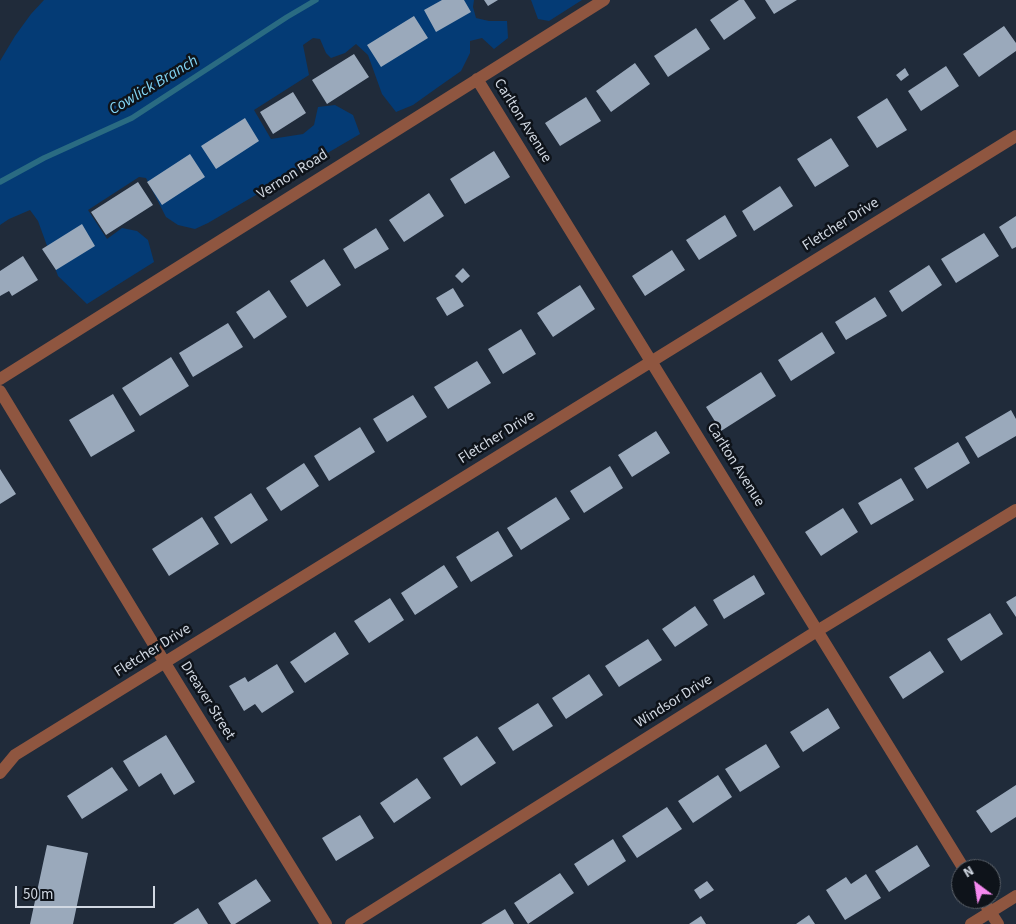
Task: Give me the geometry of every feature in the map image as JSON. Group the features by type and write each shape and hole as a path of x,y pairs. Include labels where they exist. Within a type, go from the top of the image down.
{"street":[{"name":"Vernon Road","path":"0,379 604,0"},
{"name":"Carlton Avenue","path":"478,79 958,859"},
{"name":"Fletcher Drive","path":"0,773 15,755 1016,136"},
{"name":"Dreaver Street","path":"0,391 326,924"},
{"name":"Windsor Drive","path":"351,924 817,631 1016,510"},
{"path":"971,924 1016,896"},
{"path":"988,909 998,924"}],"shaded area":[{"path":"44,0 474,0 473,7 476,18 489,21 507,21 508,38 494,49 482,38 470,41 470,53 461,71 413,105 396,112 382,94 368,55 356,44 345,53 331,58 326,53 320,39 313,38 303,45 309,75 254,110 271,139 303,134 314,125 318,107 335,105 353,115 360,134 195,229 178,225 166,217 146,178 139,177 88,210 107,239 122,228 137,231 148,240 154,262 87,304 58,276 38,221 30,210 0,225 0,61 15,36"},
{"path":"531,0 582,0 549,21 538,19"}],"building":[{"path":"442,0 464,0 471,12 436,32 424,10"},
{"path":"484,0 498,0 488,6"},
{"path":"739,0 744,0 756,18 724,40 710,20"},
{"path":"765,0 797,0 774,14"},
{"path":"414,16 428,38 381,67 367,45"},
{"path":"1004,26 1016,43 1016,51 979,77 963,54"},
{"path":"696,28 710,49 668,77 654,56"},
{"path":"354,54 369,77 327,104 312,80"},
{"path":"635,63 650,84 611,112 596,91"},
{"path":"946,66 959,86 921,111 908,91"},
{"path":"905,68 909,75 901,81 896,75"},
{"path":"293,92 306,113 273,134 260,112"},
{"path":"586,97 601,121 560,146 545,123"},
{"path":"887,98 907,130 877,148 857,117"},
{"path":"245,118 259,141 216,169 201,146"},
{"path":"831,138 849,166 815,187 797,159"},
{"path":"494,151 510,177 465,204 450,179"},
{"path":"190,154 205,177 162,205 147,182"},
{"path":"138,182 153,205 106,235 91,212"},
{"path":"780,186 793,206 754,231 742,211"},
{"path":"429,193 444,216 404,242 389,220"},
{"path":"725,215 737,236 699,260 686,240"},
{"path":"1016,216 1016,247 1012,249 999,227"},
{"path":"82,224 95,246 56,270 42,249"},
{"path":"376,228 389,249 355,269 343,249"},
{"path":"984,233 999,256 956,283 941,259"},
{"path":"672,250 685,270 645,296 632,276"},
{"path":"23,256 38,280 12,296 9,291 0,296 0,271"},
{"path":"324,259 341,285 307,307 290,281"},
{"path":"929,265 942,285 902,312 889,291"},
{"path":"463,268 470,276 462,283 455,276"},
{"path":"580,285 595,309 553,337 537,313"},
{"path":"453,288 464,306 447,316 436,298"},
{"path":"269,290 287,317 254,339 236,312"},
{"path":"875,297 887,316 846,340 835,322"},
{"path":"228,323 243,347 193,377 179,353"},
{"path":"521,329 536,354 503,374 488,349"},
{"path":"822,332 835,353 791,381 778,360"},
{"path":"171,357 189,386 140,416 122,388"},
{"path":"477,361 491,383 448,409 434,387"},
{"path":"761,372 776,396 721,431 706,407"},
{"path":"113,394 135,431 91,457 69,420"},
{"path":"413,395 427,417 387,442 373,419"},
{"path":"1011,410 1016,419 1016,436 978,458 965,437"},
{"path":"360,427 375,452 329,481 314,456"},
{"path":"656,431 670,453 632,477 618,455"},
{"path":"958,442 970,463 927,489 914,468"},
{"path":"304,463 319,486 281,511 266,488"},
{"path":"610,466 623,488 584,513 570,491"},
{"path":"0,469 16,494 0,504"},
{"path":"901,478 914,500 871,525 858,503"},
{"path":"251,493 268,520 231,544 214,517"},
{"path":"556,497 570,519 521,550 507,528"},
{"path":"843,508 858,532 821,556 805,532"},
{"path":"202,517 219,544 169,576 152,549"},
{"path":"498,531 513,556 471,582 456,557"},
{"path":"444,565 458,587 415,615 401,593"},
{"path":"754,575 765,594 724,619 713,600"},
{"path":"1016,596 1016,617 1006,602"},
{"path":"390,598 404,620 369,643 354,621"},
{"path":"695,606 708,625 675,647 662,629"},
{"path":"990,613 1003,634 961,661 947,639"},
{"path":"335,632 349,654 305,683 290,662"},
{"path":"648,639 662,660 619,687 605,666"},
{"path":"930,651 944,672 903,699 889,677"},
{"path":"277,664 294,692 262,713 255,704 244,711 229,686 245,677 248,682"},
{"path":"589,674 603,695 566,719 552,698"},
{"path":"538,703 553,726 513,751 498,728"},
{"path":"828,708 840,728 803,752 790,732"},
{"path":"166,735 195,782 174,795 161,773 139,787 123,761"},
{"path":"477,736 496,763 461,786 443,758"},
{"path":"766,744 780,767 740,792 725,769"},
{"path":"112,767 128,790 82,819 67,796"},
{"path":"718,775 732,797 693,823 678,801"},
{"path":"417,778 431,798 394,823 380,803"},
{"path":"1016,785 1016,817 991,833 976,811"},
{"path":"667,807 682,829 637,858 622,836"},
{"path":"360,815 374,838 336,861 322,838"},
{"path":"613,839 626,861 588,886 574,864"},
{"path":"47,845 88,853 73,924 30,924"},
{"path":"917,845 930,866 889,892 875,871"},
{"path":"560,873 574,893 528,924 514,903"},
{"path":"866,874 881,898 845,920 826,890 846,877 851,884"},
{"path":"256,879 271,901 235,924 231,924 218,903"},
{"path":"707,881 714,890 700,899 694,890"},
{"path":"198,908 208,924 173,924"},
{"path":"505,909 514,924 481,924"},
{"path":"809,915 815,924 796,924"},
{"path":"701,916 706,924 689,924"}],"waterway":[{"name":"Cowlick Branch","path":"0,182 44,158 132,118 316,0"}]}
